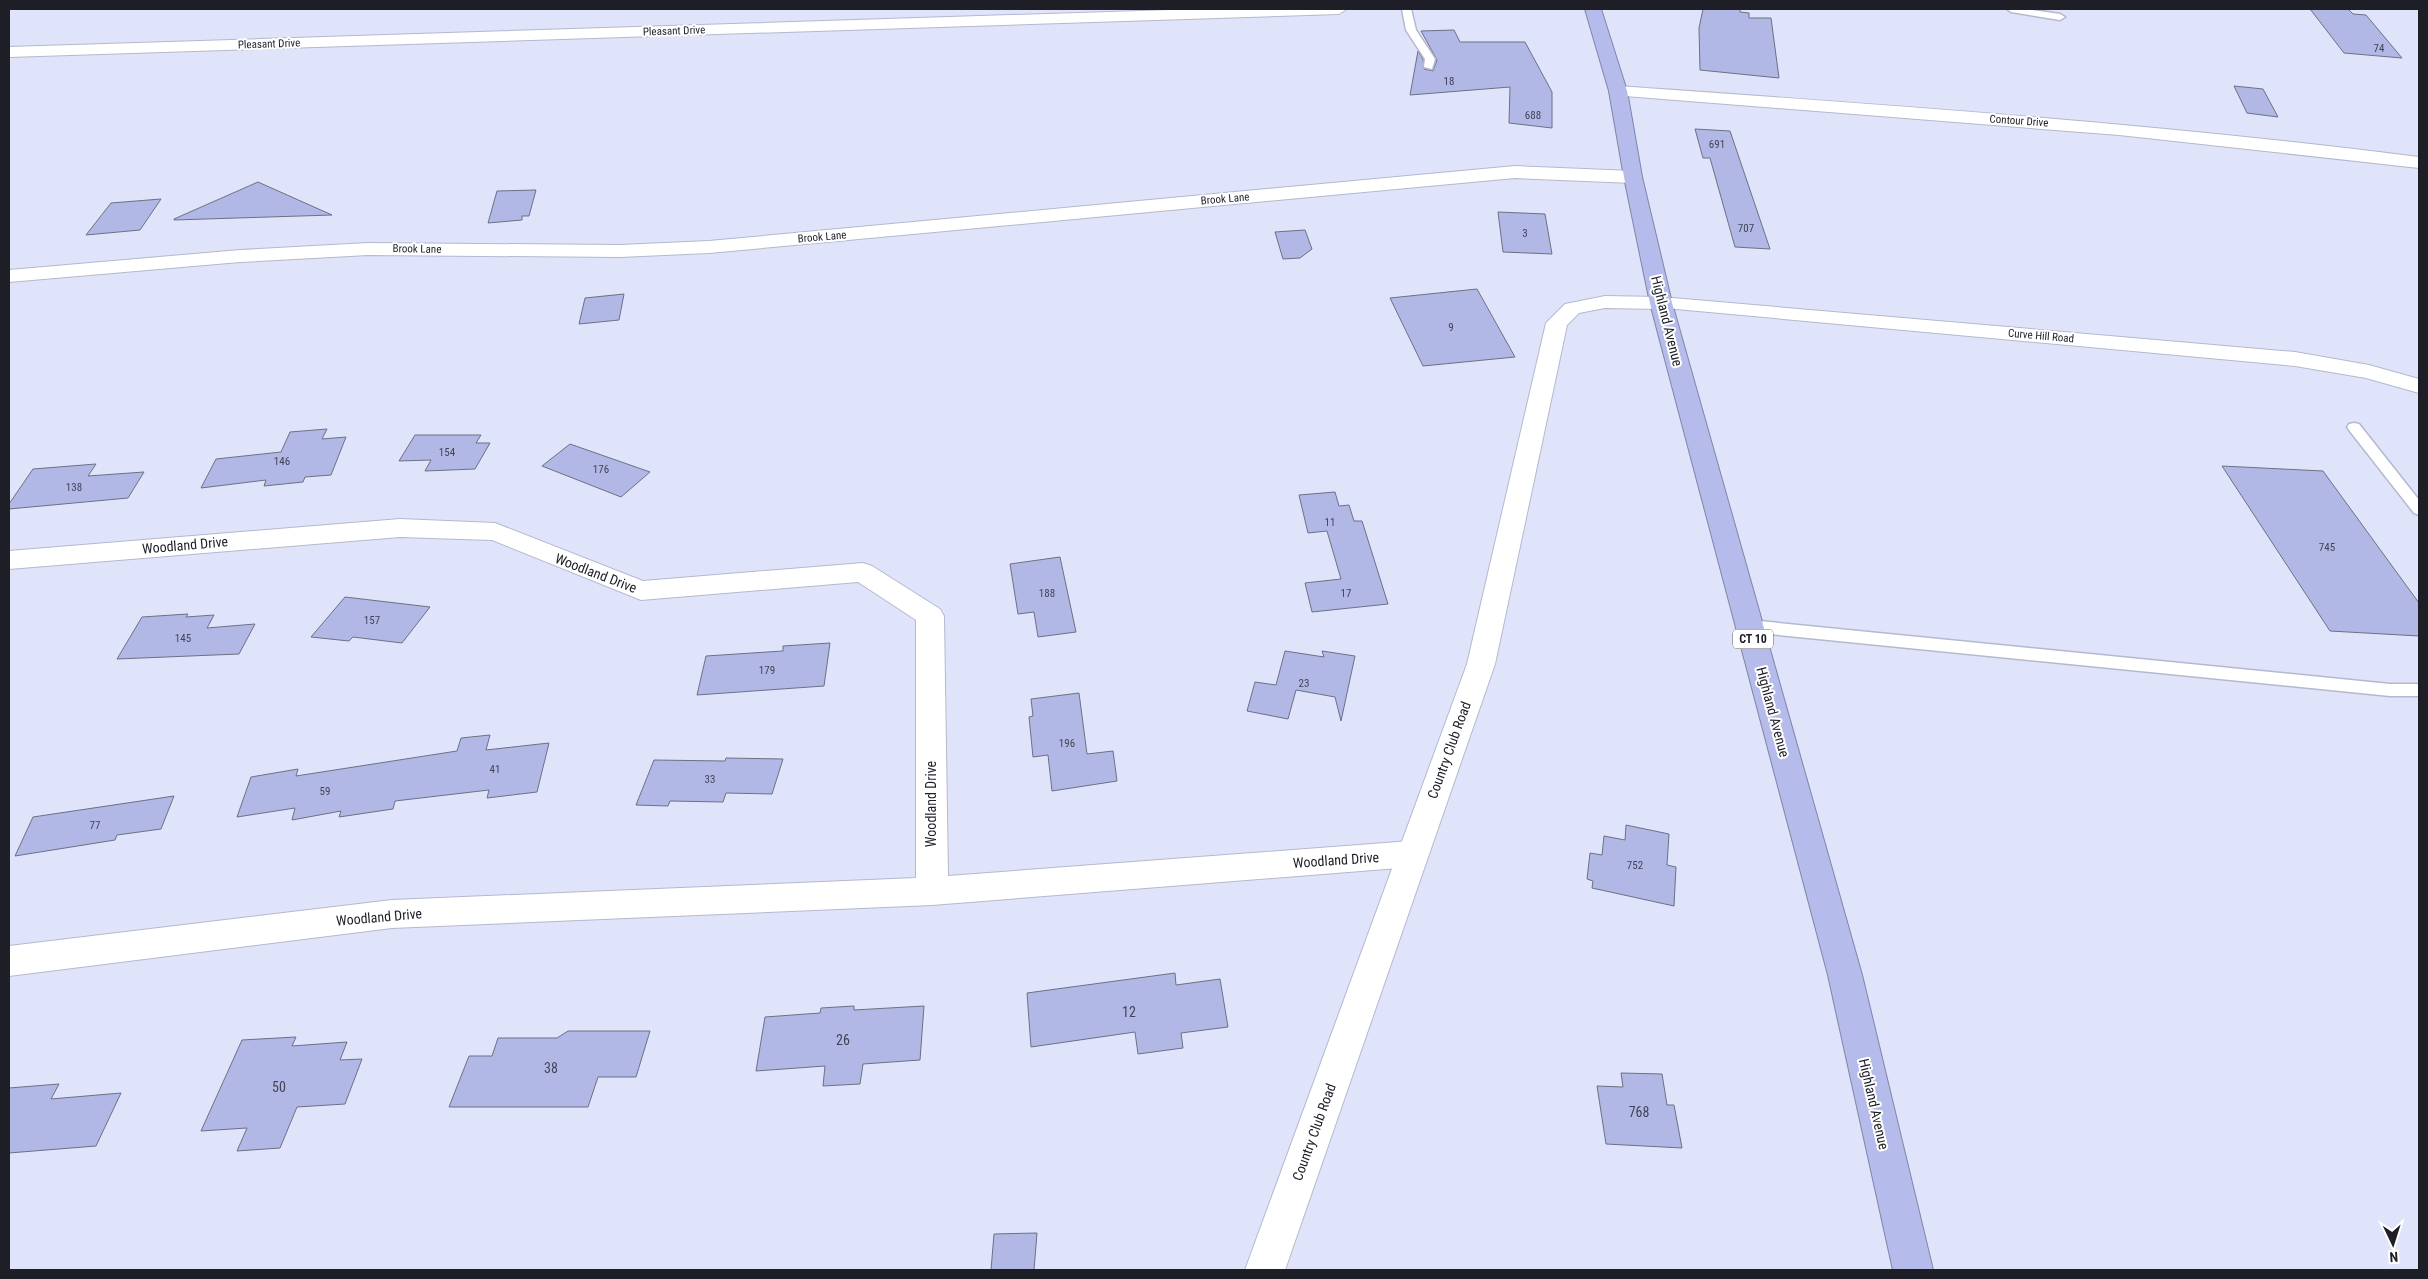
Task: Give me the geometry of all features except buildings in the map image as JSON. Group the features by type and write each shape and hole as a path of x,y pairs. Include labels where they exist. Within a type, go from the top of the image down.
{"highway":[{"name":"Highland Avenue","path":"1593,9 1618,92 1633,177 1661,303 1845,975 1913,1270"}],"street":[{"name":"Pleasant Drive","path":"9,52 1339,9"},
{"name":"Contour Drive","path":"1618,92 2167,132 2299,146 2419,163"},
{"name":"Brook Lane","path":"9,276 240,256 368,248 620,251 709,247 1515,172 1633,177"},
{"name":"Country Club Road","path":"1265,1270 1411,854 1481,664 1557,323 1572,308 1605,302 1661,303"},
{"name":"Curve Hill Road","path":"1661,303 2295,359 2369,372 2419,386"},
{"name":"Woodland Drive","path":"9,560 400,528 495,532 640,591 863,572 930,616 932,891"},
{"name":"Woodland Drive","path":"9,962 392,914 932,891 1411,854"}],"lane":[{"path":"1406,9 1411,30 1430,59 1430,67"},
{"path":"2011,9 2060,17"},
{"path":"2354,427 2419,510"},
{"path":"1749,626 2166,669 2390,690 2419,690"}]}
